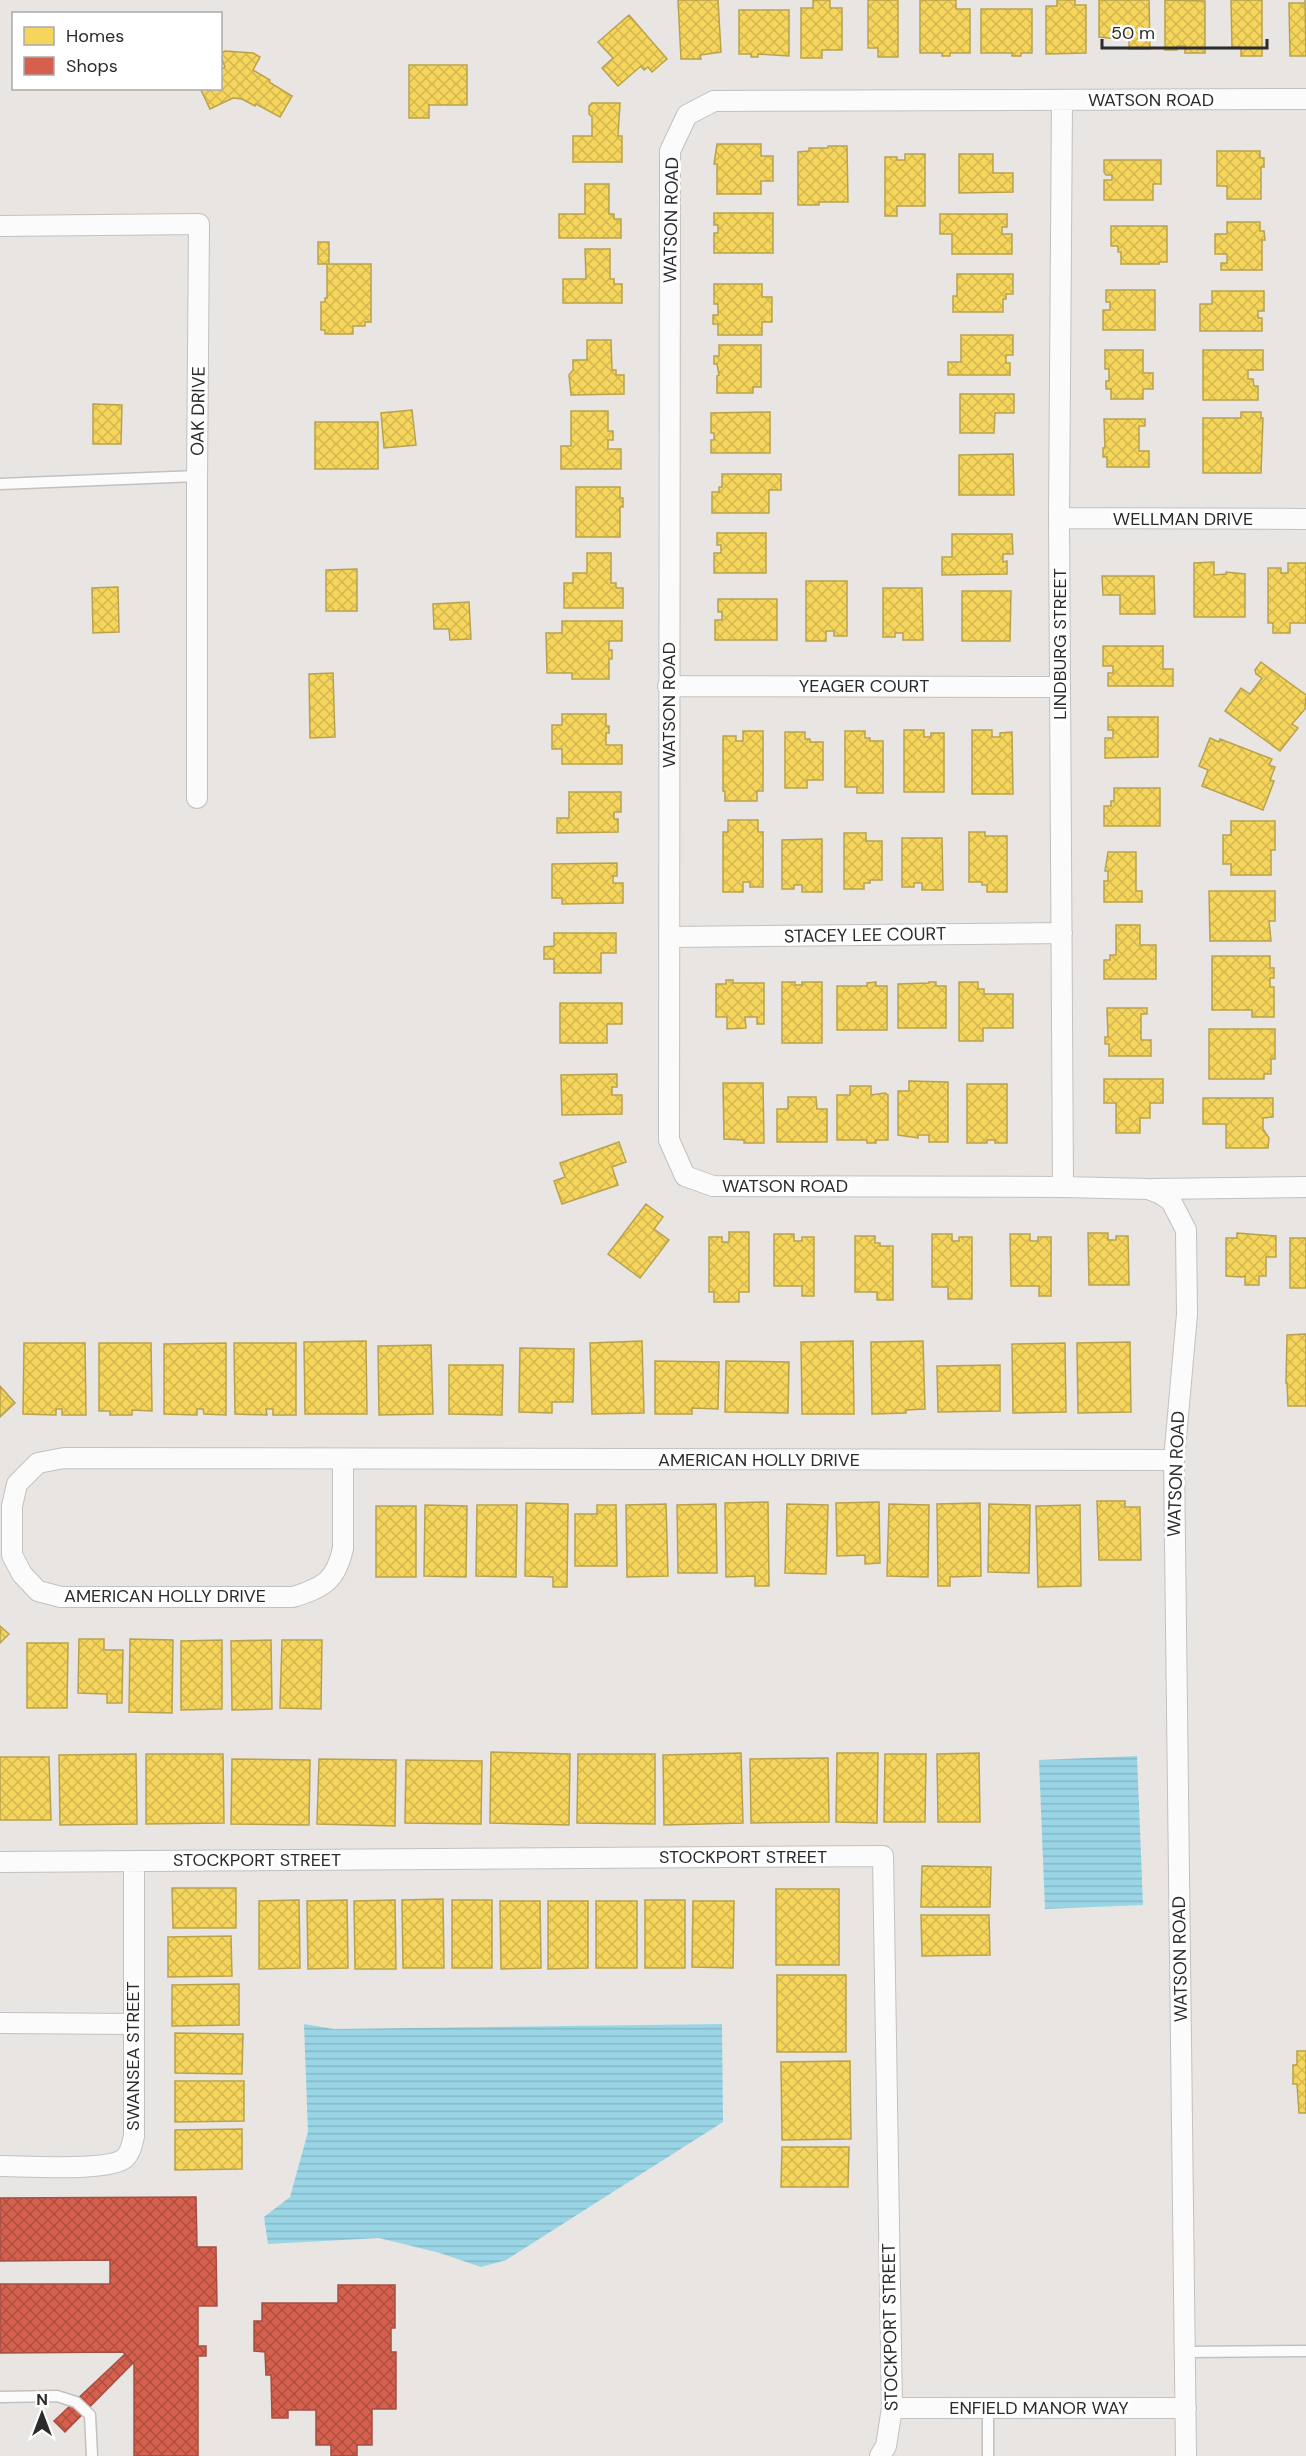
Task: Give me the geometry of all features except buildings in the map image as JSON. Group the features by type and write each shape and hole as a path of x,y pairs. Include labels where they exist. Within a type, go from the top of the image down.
{"street":[{"name":"WATSON ROAD","path":"1186,2456 1174,1460 1186,1314 1186,1230 1171,1201 1148,1189 713,1186 685,1176 669,1140 670,151 687,115 714,101 1306,99"},
{"name":"LINDBURG STREET","path":"1062,101 1059,518 1063,1187"},
{"name":"OAK DRIVE","path":"0,226 200,224 197,798"},
{"name":"WELLMAN DRIVE","path":"1059,518 1306,519"},
{"name":"YEAGER COURT","path":"668,686 1060,687"},
{"name":"STACEY LEE COURT","path":"669,937 1062,933"},
{"path":"1148,1189 1306,1187"},
{"name":"AMERICAN HOLLY DRIVE","path":"343,1460 343,1548 340,1561 331,1580 314,1590 293,1597 61,1597 38,1592 22,1574 12,1555 12,1506 17,1484 38,1462 64,1458 1174,1460"},
{"name":"STOCKPORT STREET","path":"0,1862 883,1856 892,2408 886,2446 880,2456"},
{"name":"SWANSEA STREET","path":"0,2166 102,2166 125,2158 132,2148 134,2136 134,1861"},
{"path":"0,2023 134,2024"},
{"name":"ENFIELD MANOR WAY","path":"892,2408 1186,2408"}],"lane":[{"path":"0,484 197,476"},
{"path":"1185,2352 1306,2351"},
{"path":"0,2397 57,2397 76,2402 90,2415 92,2456"},
{"path":"988,2408 988,2456"}],"water":[{"path":"1137,1756 1143,1905 1045,1909 1039,1760"},
{"path":"304,2024 334,2029 722,2024 723,2122 506,2260 481,2267 440,2253 379,2238 268,2244 264,2217 290,2197 308,2132"}]}
